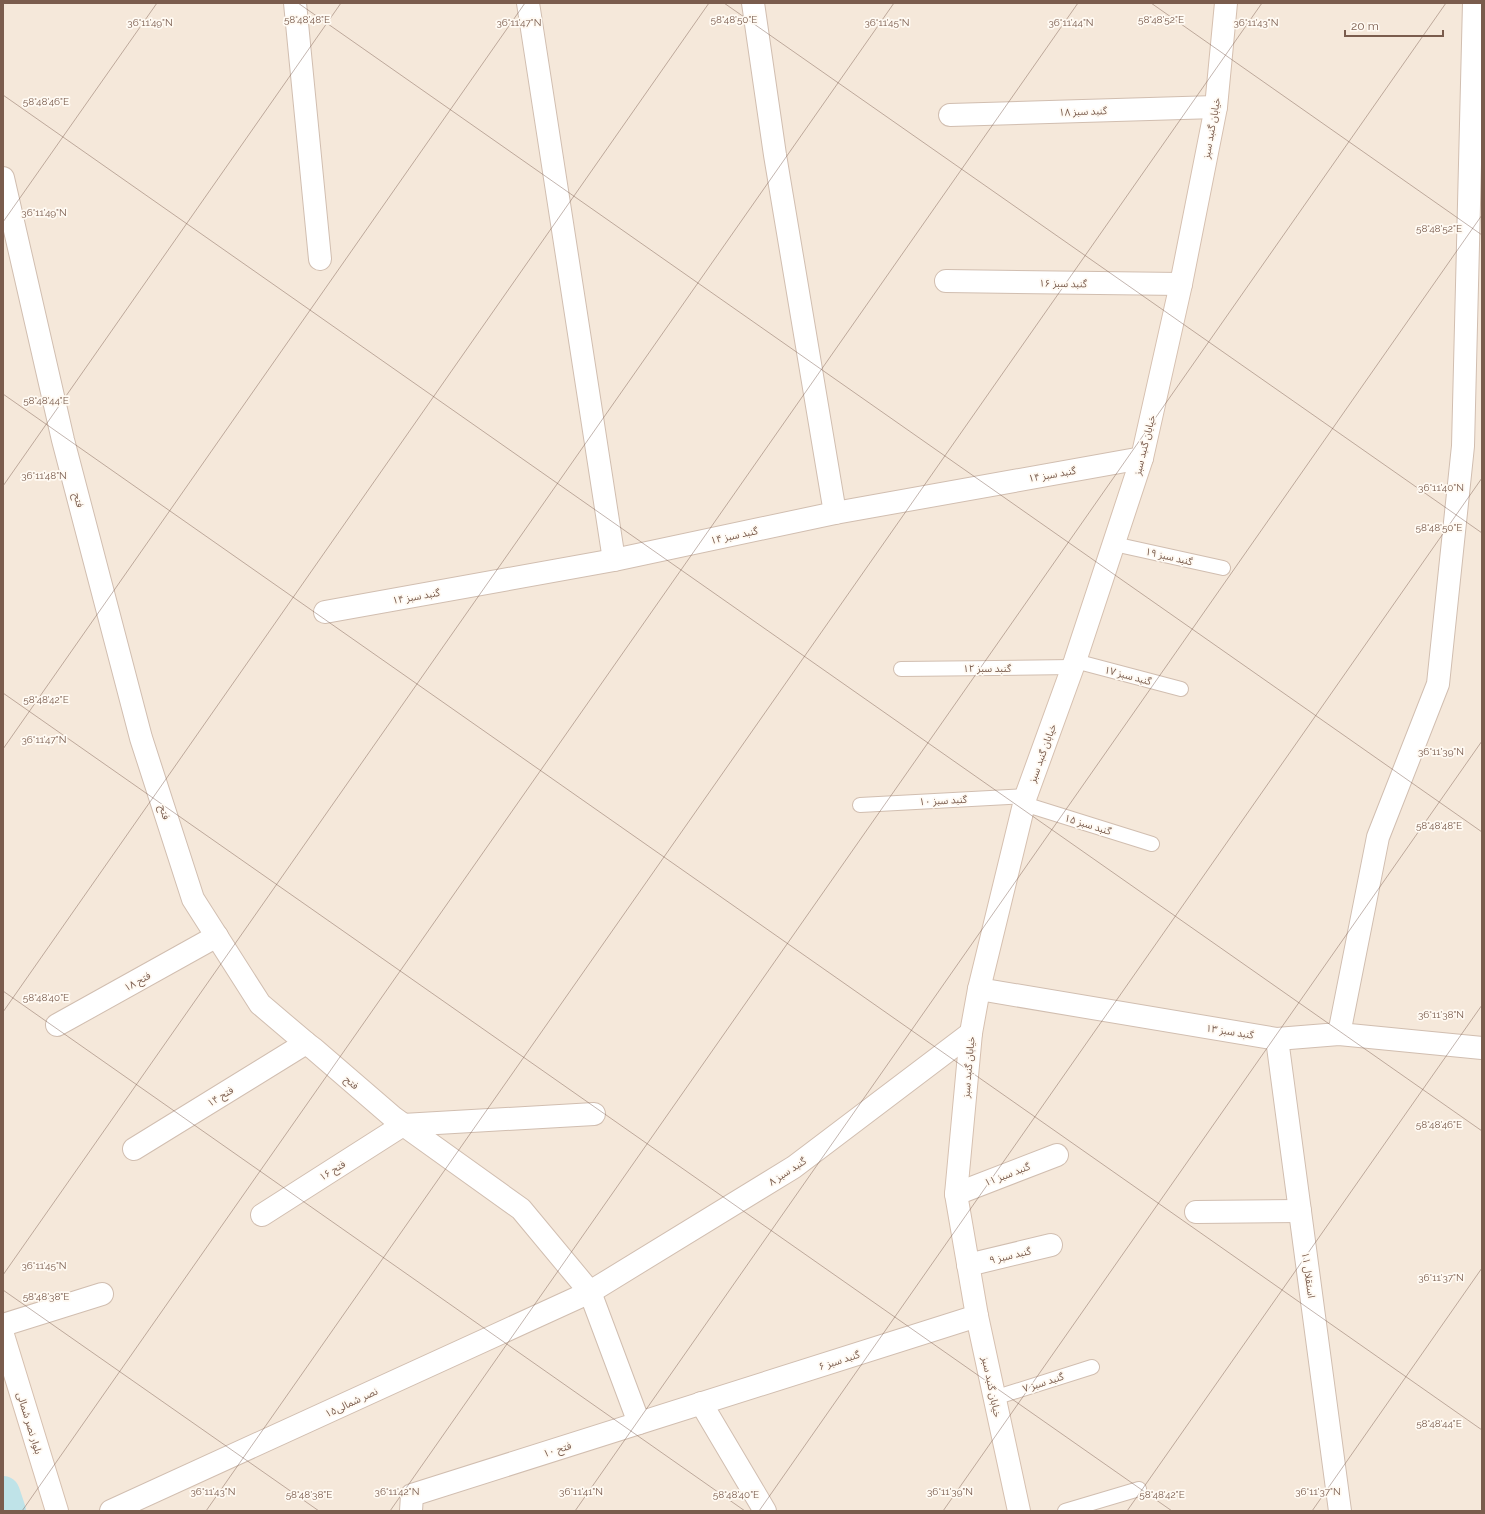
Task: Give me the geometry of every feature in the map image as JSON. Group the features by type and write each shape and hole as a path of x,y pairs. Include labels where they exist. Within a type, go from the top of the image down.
{"street":[{"path":"295,3 320,259"},
{"path":"528,3 614,560"},
{"path":"753,3 775,155 835,513"},
{"name":"خیابان گنبد سبز","path":"1019,1511 977,1316 956,1194 971,1033 979,989 1025,800 1074,664 1142,458 1180,284 1216,107 1226,3"},
{"path":"1339,1034 1378,837 1438,684 1463,446 1474,3"},
{"name":"گنبد سبز ۱۸","path":"950,115 1216,107"},
{"name":"فتح","path":"3,178 63,440 141,738 193,899 260,1004 314,1048 403,1125 521,1209 590,1292 639,1423"},
{"name":"گنبد سبز ۱۶","path":"946,282 1180,284"},
{"name":"گنبد سبز ۱۴","path":"325,612 614,560 835,513 1142,458"},
{"name":"فتح ۱۸","path":"57,1026 217,936"},
{"name":"گنبد سبز ۱۳","path":"979,989 1277,1039 1339,1034 1482,1048"},
{"name":"گنبد سبز ۸","path":"590,1292 794,1167 971,1033"},
{"name":"استقلال ۱۱","path":"1277,1039 1340,1511"},
{"name":"فتح ۱۴","path":"134,1149 306,1043"},
{"path":"403,1125 594,1114"},
{"name":"فتح ۱۶","path":"262,1215 403,1125"},
{"name":"گنبد سبز ۱۱","path":"956,1194 1057,1155"},
{"path":"1196,1212 1300,1211"},
{"name":"گنبد سبز ۹","path":"968,1265 1051,1245"},
{"name":"نصر شمالی۱۵","path":"111,1511 590,1292"},
{"path":"3,1325 102,1294"},
{"name":"گنبد سبز ۶","path":"701,1403 977,1316"},
{"name":"بلوار نصر شمالی","path":"3,1335 57,1511"},
{"path":"701,1403 765,1511"},
{"name":"فتح ۱۰","path":"412,1503 639,1423 701,1403"}],"lane":[{"name":"گنبد سبز ۱۹","path":"1114,544 1223,568"},
{"name":"گنبد سبز ۱۲","path":"901,669 1074,664"},
{"name":"گنبد سبز ۱۷","path":"1074,664 1181,689"},
{"name":"گنبد سبز ۱۰","path":"860,805 1025,800"},
{"name":"گنبد سبز ۱۵","path":"1025,800 1152,844"},
{"name":"گنبد سبز ۷","path":"994,1398 1092,1367"},
{"path":"1065,1511 1139,1489"}],"shaded area":[{"path":"3,3 1482,3 1482,1511 3,1511"}],"waterway":[{"path":"3,1493 9,1511"}]}
